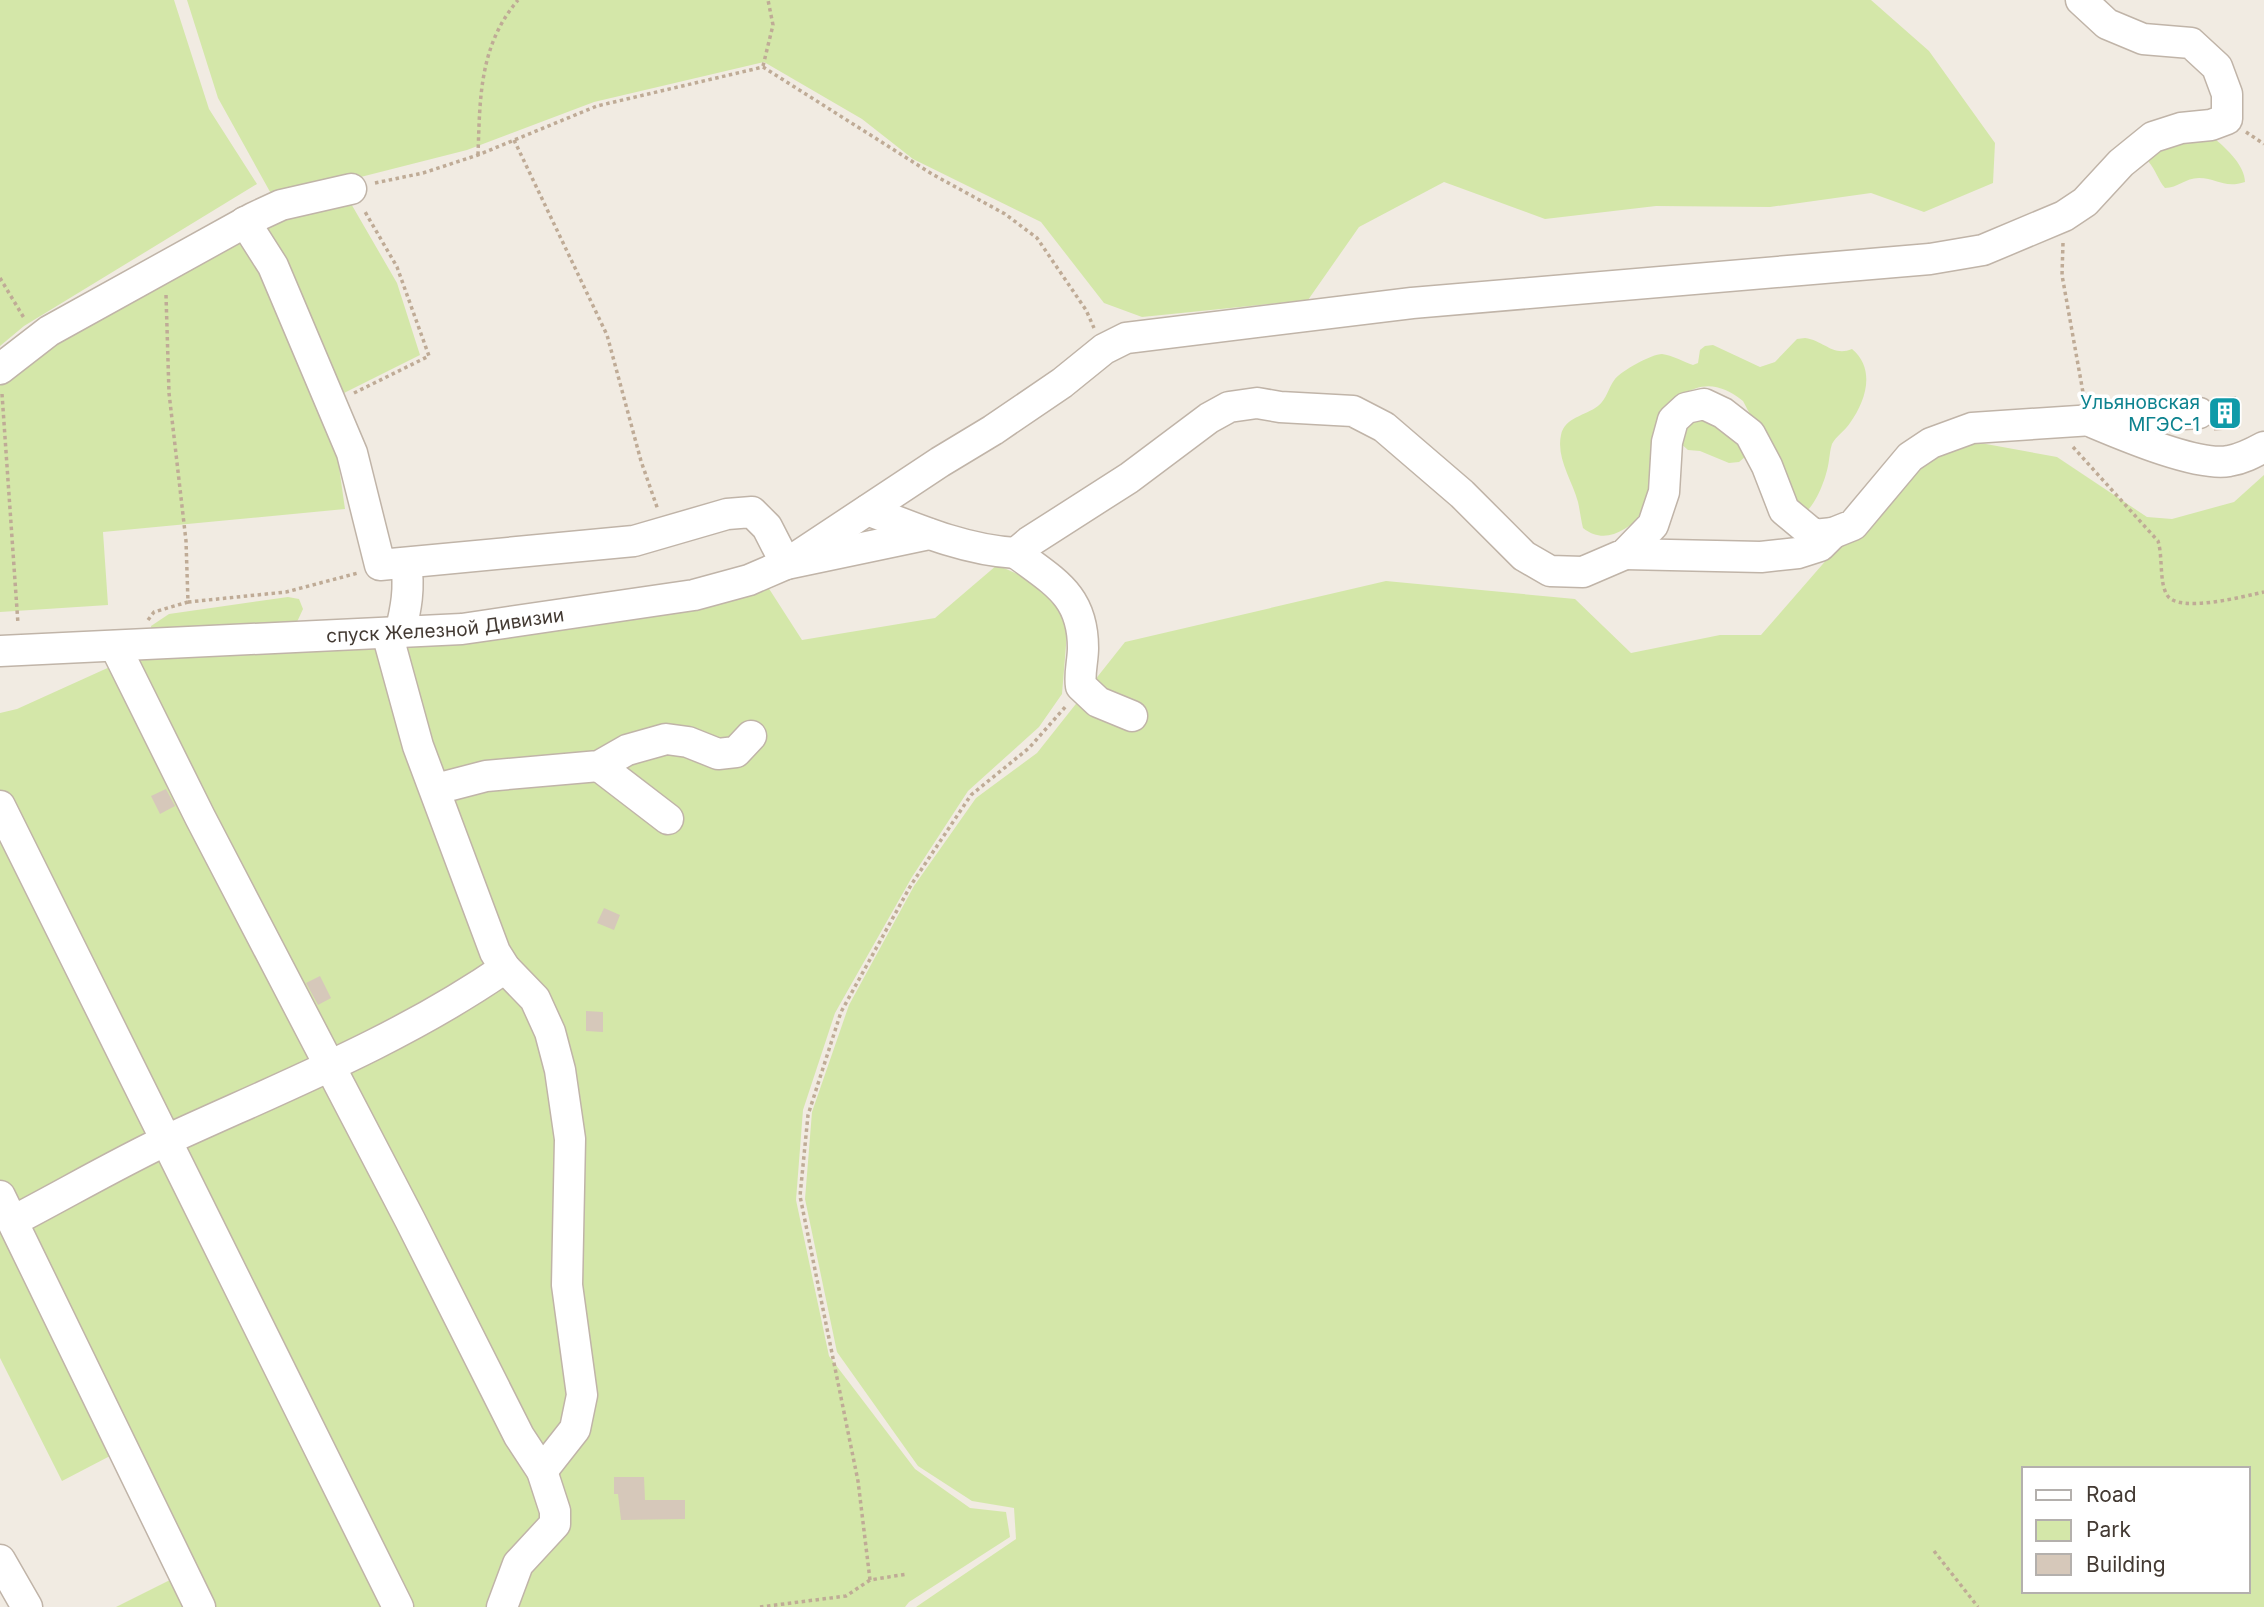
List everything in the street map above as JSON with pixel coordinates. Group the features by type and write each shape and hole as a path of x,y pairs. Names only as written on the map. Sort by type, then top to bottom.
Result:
{"street":[{"name":"спуск Железной Дивизии","path":"10,651 462,628 694,595 749,580 786,564 1062,383 1104,349 1126,338 1412,303 1930,259 1983,250 2064,216 2085,202 2121,163 2153,137 2181,128 2211,125 2227,118 2227,93 2217,67 2191,43 2143,39 2107,24 2081,0"},
{"path":"0,369 49,331 245,222 281,205 351,189"},
{"path":"245,222 273,267 352,453 407,607 393,633 418,746 495,952 505,968 535,999 550,1032 560,1070 570,1139 567,1285 582,1395 575,1429 542,1471"},
{"path":"1016,553 1129,478 1209,418 1229,407 1257,403 1353,411 1384,427 1462,494 1524,556 1550,571 1583,572 1625,554 1653,525 1664,492 1667,442 1673,420 1686,408 1704,404 1723,413 1750,434 1768,466 1784,510 1814,535 1833,533 1853,525 1909,457 1931,443 1972,428 2199,413"},
{"path":"2088,421 2125,437 2206,461 2227,462 2248,456 2264,447"},
{"path":"868,510 929,534 990,552 1016,553 1058,585 1077,607 1082,625 1081,687 1098,702 1132,716"},
{"path":"393,565 634,541 727,514 752,512 767,527 786,564 929,534"},
{"path":"1625,554 1760,557 1798,553 1820,546 1833,533"},
{"path":"115,646 519,1436 542,1471 555,1511 555,1524 518,1564 502,1607"},
{"path":"436,789 486,776 599,766 627,750 666,739 688,741 718,754 736,752 751,736"},
{"path":"599,766 668,819"},
{"path":"0,806 398,1607"},
{"path":"200,1607 6,1208 165,1141 329,1067 466,995 505,968"},
{"path":"0,1560 27,1607"}],"path":[{"path":"478,155 480,99 488,50 518,0"},
{"path":"763,67 773,25 768,0"},
{"path":"331,404 429,356 397,267 351,189 423,173 478,155 597,106 763,67 932,174 1005,214 1037,238 1086,310 1104,349"},
{"path":"514,140 607,335 641,461 666,532"},
{"path":"2064,216 2062,275 2088,421"},
{"path":"161,269 168,301 169,393 186,541 188,601"},
{"path":"0,278 37,341"},
{"path":"0,369 10,651"},
{"path":"2051,422 2158,541 2167,596 2175,603 2190,605 2264,592"},
{"path":"148,644 146,622 154,612 188,601 286,592 393,565"},
{"path":"870,1580 858,1481 800,1196 808,1115 841,1012 911,885 971,795 1028,748 1081,687"},
{"path":"1934,1551 1978,1607"},
{"path":"760,1607 846,1596 870,1580 907,1574"}],"green space":[{"path":"0,0 174,0 209,109 257,184 24,326 0,346"},
{"path":"187,0 1871,0 1929,51 1995,143 1993,183 1924,212 1871,193 1770,207 1656,206 1545,219 1444,182 1359,227 1308,300 1142,317 1104,303 1041,222 913,159 862,119 764,62 594,102 467,150 274,199 218,98"},
{"path":"2215,139 2239,164 2245,182 2226,184 2199,178 2165,188 2148,161 2160,148 2177,142"},
{"path":"346,195 397,283 420,355 322,404 337,453 345,509 103,532 108,605 0,612 0,379 61,330 280,212"},
{"path":"1805,338 1834,350 1852,349 1864,366 1866,375 1860,405 1848,426 1832,444 1824,480 1815,501 1807,511 1801,511 1743,401 1712,386 1697,388 1680,396 1645,515 1615,534 1600,536 1583,528 1578,502 1563,461 1561,435 1567,424 1601,403 1618,376 1644,360 1662,354 1693,365 1698,363 1700,350 1713,345 1760,367 1775,362 1797,339"},
{"path":"1698,413 1733,428 1745,457 1739,462 1729,463 1700,451 1688,450 1679,442 1682,426"},
{"path":"1975,442 2057,457 2147,517 2172,519 2234,502 2264,475 2264,1607 916,1607 1016,1539 1014,1508 972,1501 918,1466 837,1352 805,1199 812,1112 849,1005 914,886 976,798 1037,753 1125,642 1386,581 1575,599 1631,653 1720,635 1761,635 1835,550 1928,453"},
{"path":"997,565 1070,597 1062,694 1039,727 968,791 912,877 835,1013 803,1110 796,1200 829,1356 915,1469 970,1508 1006,1512 1010,1537 905,1607 116,1607 194,1568 133,1444 62,1481 0,1358 0,713 17,709 134,656 766,584 802,640 935,618"},
{"path":"288,597 299,599 303,609 297,622 152,633 151,626 169,614"}],"building":[{"name":"Ульяновская МГЭС-1","path":"2236,396 2240,428 2214,431 2216,411 2211,398"},
{"path":"166,789 175,806 160,814 151,796"},
{"path":"604,908 620,915 614,930 597,923"},
{"path":"320,976 331,998 318,1005 306,983"},
{"path":"586,1011 603,1012 603,1032 586,1031"},
{"path":"614,1477 644,1477 645,1500 685,1500 685,1519 621,1520 618,1494 614,1494"}],"place":[{"name":"Ульяновская МГЭС-1","path":"2225,413"}]}
